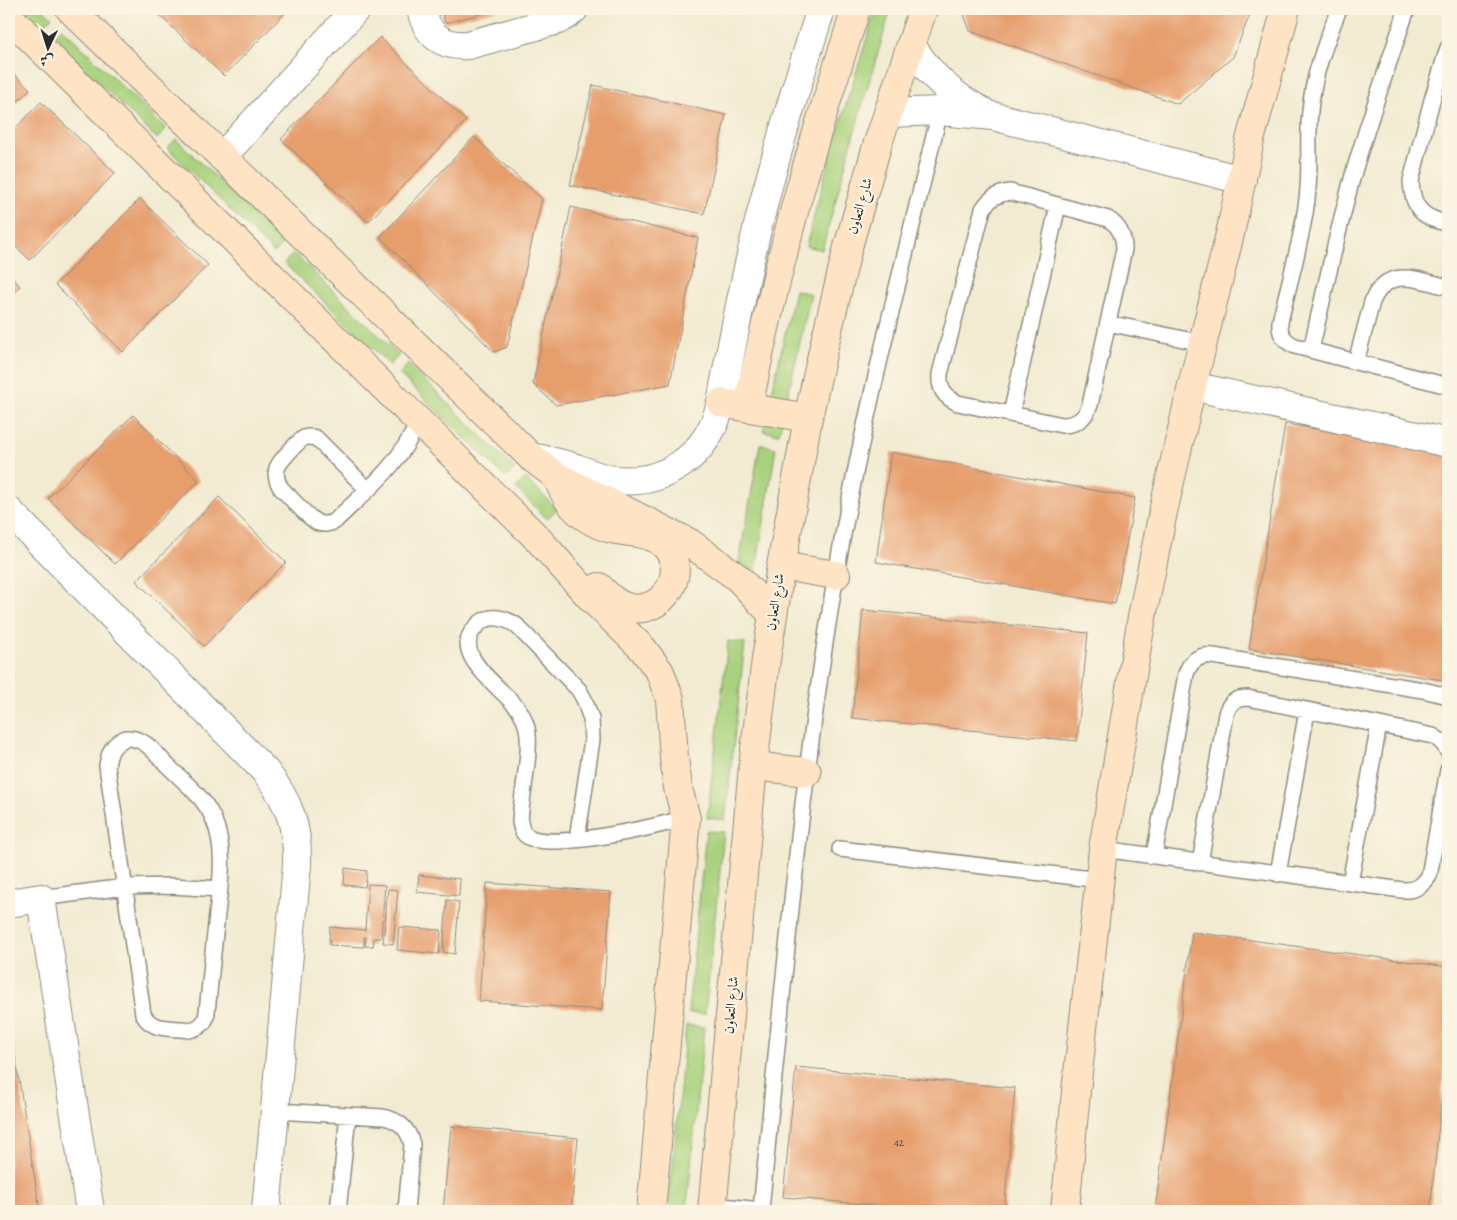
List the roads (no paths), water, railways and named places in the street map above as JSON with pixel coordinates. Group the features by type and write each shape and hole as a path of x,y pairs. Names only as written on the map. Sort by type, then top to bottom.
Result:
{"main road":[{"path":"70,9 531,457 556,476 690,543 738,578 773,615"},
{"path":"748,408 790,227 820,122 856,9"},
{"name":"شارع التعاون","path":"712,1208 753,766 766,659 781,566 808,418 848,248 877,146 923,9"},
{"path":"1065,1211 1076,1091 1103,849 1142,617 1163,512 1202,343 1253,130 1286,9"},
{"path":"9,17 537,538 590,597 643,649 660,672 670,699 678,788 686,818 651,1211"},
{"path":"721,403 808,418"},
{"path":"537,538 579,569 617,603 628,608 639,609 660,601 668,593 674,582 675,569 672,556 665,546 655,538 644,533 615,530 584,516 572,506 556,476"},
{"path":"781,566 836,575"},
{"path":"753,766 807,772"}],"street":[{"path":"222,157 356,9"},
{"path":"421,9 427,26 435,36 456,46 468,46 558,20 568,15 574,9"},
{"path":"531,457 607,478 637,480 652,478 680,465 697,450 710,432 717,418 721,403 738,314 762,208 791,103 821,9"},
{"path":"911,45 932,75 946,88 960,99 992,116"},
{"path":"888,112 940,111 992,116 1242,180"},
{"path":"1192,386 1448,443"},
{"path":"9,511 265,771 278,787 288,805 298,844 298,864 266,1211"},
{"path":"9,903 41,898 90,1211"}],"lane":[{"path":"1339,9 1314,81 1308,140 1310,170 1303,228 1279,329 1284,340 1294,346 1448,386"},
{"path":"1311,350 1332,255 1356,168 1382,82 1408,9"},
{"path":"1448,48 1410,181 1415,204 1422,213 1431,219 1448,223"},
{"path":"712,1208 761,1210 807,772 836,575 880,360 940,111"},
{"path":"1010,192 1108,219 1114,223 1122,235 1124,249 1108,323 1090,405 1080,421 1071,425 958,403 949,399 943,392 940,384 940,374 983,209 989,200 999,194 1010,192"},
{"path":"1011,414 1058,205"},
{"path":"1356,362 1375,294 1387,282 1402,277 1448,287"},
{"path":"1108,323 1202,343"},
{"path":"368,490 316,438 302,439 281,462 278,468 277,482 281,488 316,522 329,524 334,522 381,478 403,452 419,421"},
{"path":"577,839 592,740 588,709 579,690 516,625 507,620 488,618 472,630 468,649 471,658 477,666 518,709 526,725 528,743 520,817 521,828 527,836 557,840 577,839 643,829 686,818"},
{"path":"1154,856 1186,674 1188,668 1200,656 1213,656 1423,690 1448,696"},
{"path":"1200,863 1228,708 1236,700 1242,698 1433,736 1440,740 1448,752"},
{"path":"1278,874 1307,711"},
{"path":"1350,883 1379,725"},
{"path":"126,738 133,738 147,744 198,794 206,805 218,831 221,845 220,889 207,1018 200,1026 189,1030 152,1026 146,1021 143,1014 125,887 107,766 111,749 117,742 126,738"},
{"path":"1103,849 1409,891 1425,882 1429,876 1448,770"},
{"path":"840,849 1100,880"},
{"path":"41,898 125,887 172,886 220,889"},
{"path":"275,1112 391,1118 399,1122 410,1136 412,1153 406,1211"},
{"path":"338,1211 348,1115"}]}
